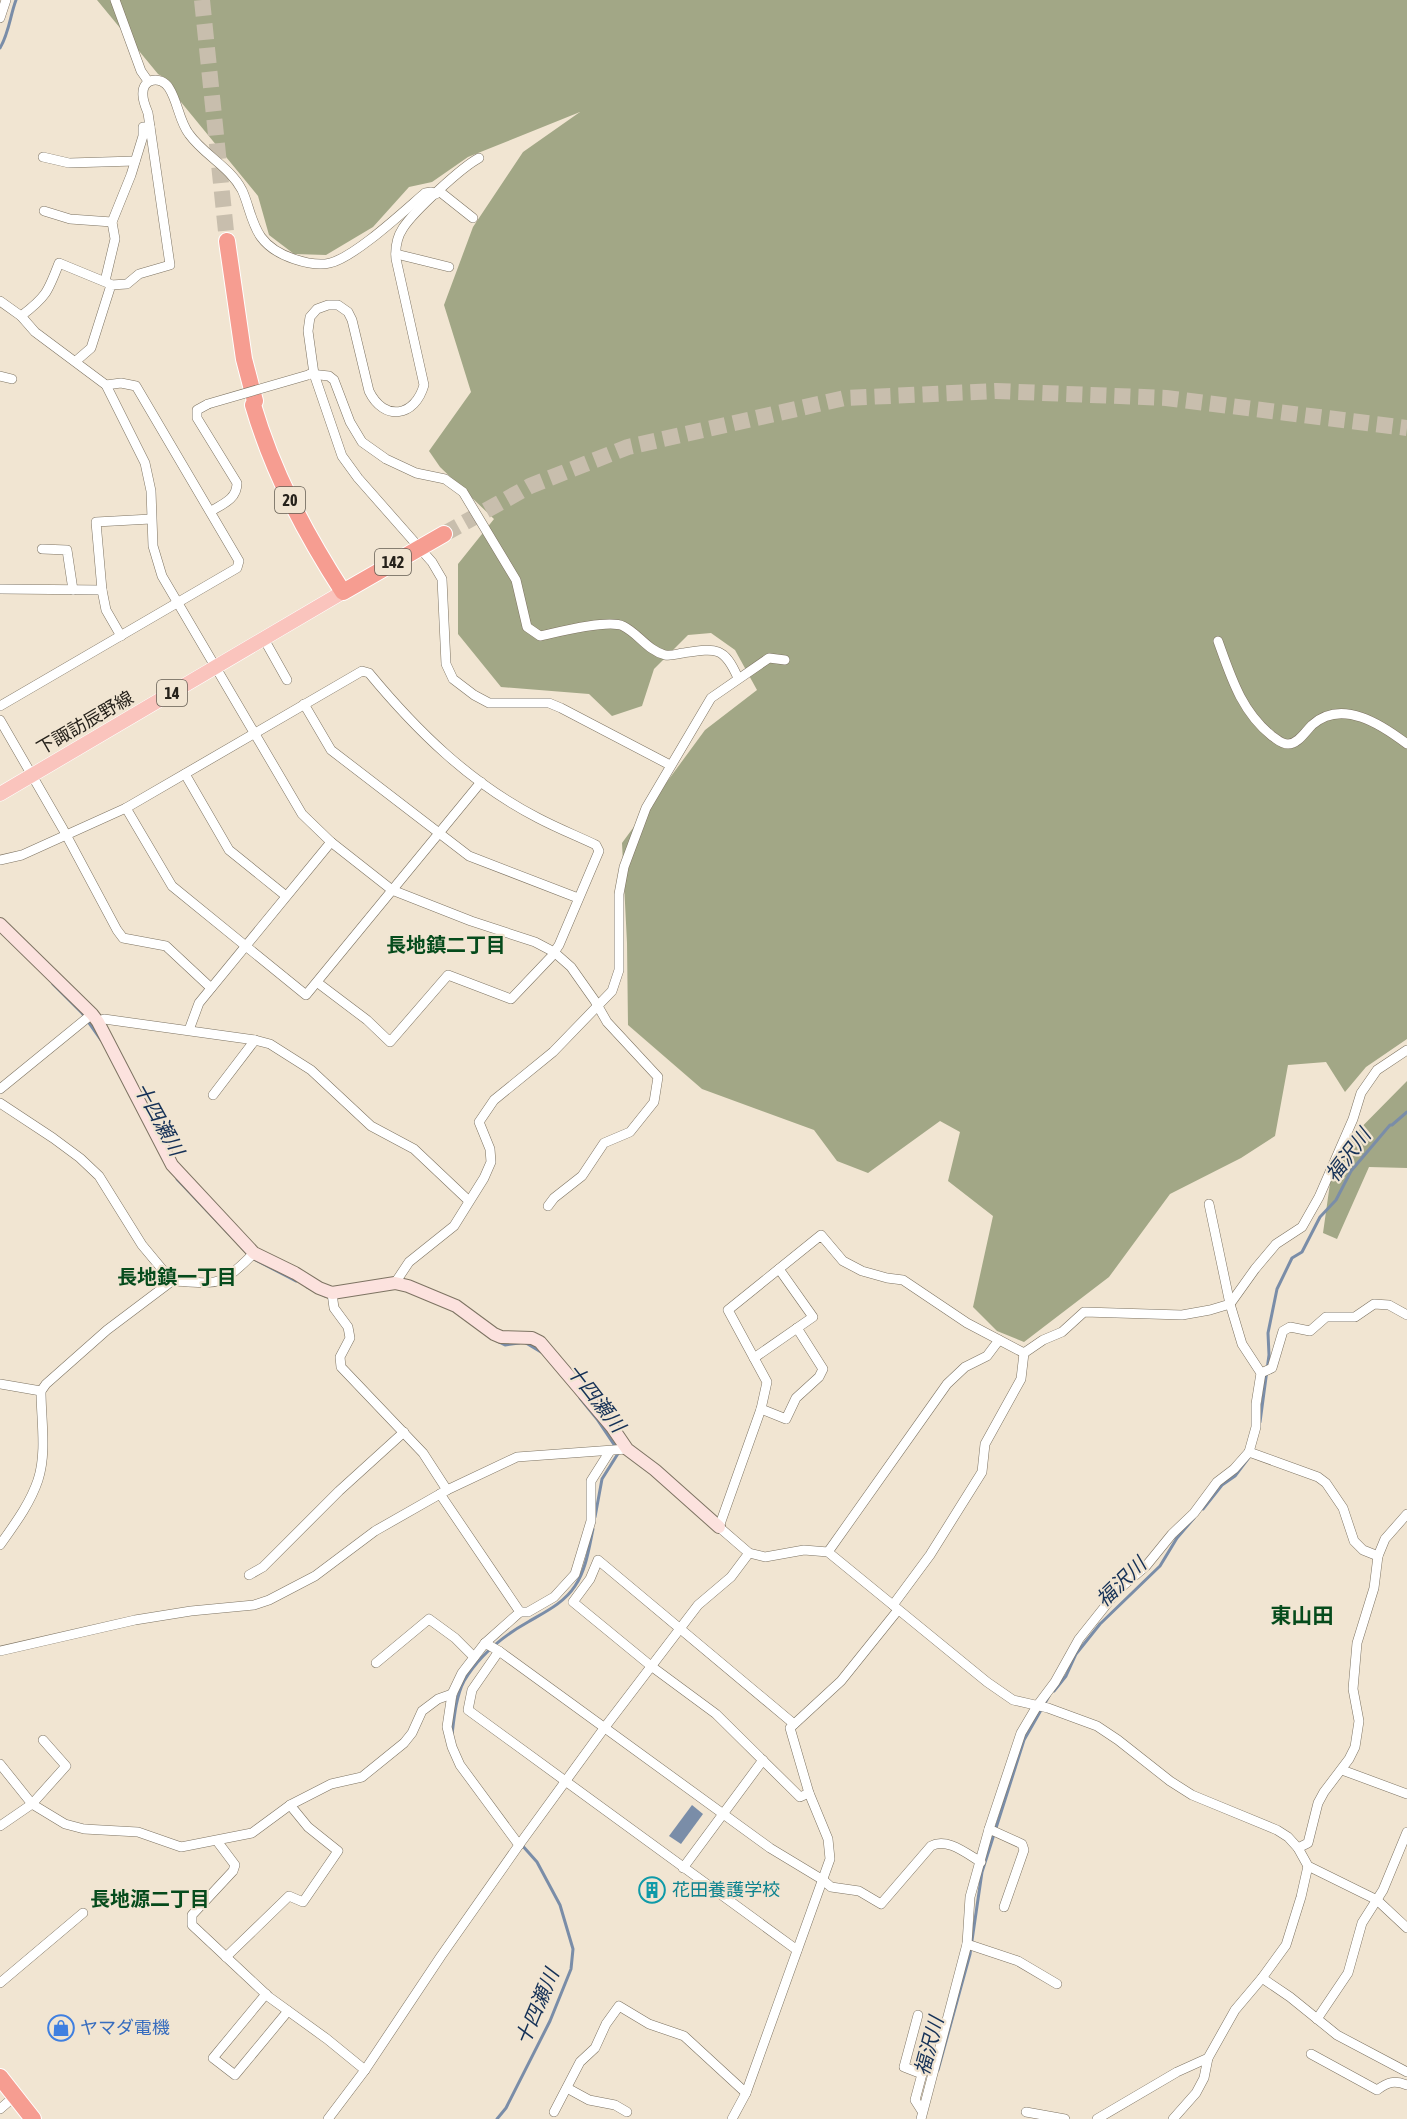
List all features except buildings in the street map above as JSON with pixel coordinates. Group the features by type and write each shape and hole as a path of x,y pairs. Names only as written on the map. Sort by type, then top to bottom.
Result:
{"highway":[{"name":"20","path":"228,242 244,359 255,400 306,518 346,590"},
{"name":"142","path":"346,590 444,534"},
{"path":"0,2077 33,2119"}],"main road":[{"name":"下諏訪辰野線","path":"0,794 346,590"}],"street":[{"path":"0,18 6,0"},
{"path":"115,0 141,71 148,81"},
{"path":"21,316 42,300 49,290 59,263 108,283 127,285 139,274 170,265 148,113 142,96 148,81 156,79 165,83 170,90 187,133 233,177 241,189 261,237 269,246 289,257 310,264 333,263 355,250 425,193 437,192 472,218"},
{"path":"76,361 91,348 108,283 115,240 112,222 135,161 143,136 143,127 150,127"},
{"path":"43,157 69,163 135,161"},
{"path":"479,158 437,192 403,227 395,248 424,384 421,396 410,408 400,412 390,411 373,400 352,320 348,312 338,305 328,305 318,309 310,317 308,331 311,374 342,456 432,562 442,579 446,664 453,679 474,696 489,703 549,703 670,765"},
{"path":"44,211 70,219 112,222"},
{"path":"396,254 449,267"},
{"path":"0,301 21,316 35,332 106,386 145,463 151,491 153,546 162,576 302,814 331,842 392,890 471,921 536,942 554,952 571,967 607,1023 658,1077 654,1102 630,1132 604,1143 582,1176 554,1198 548,1206"},
{"path":"211,511 232,498 237,490 237,483 197,418 197,410 208,404 311,374 329,376 334,380 350,422 362,442 386,459 417,473 445,479 463,492 516,580 527,627 540,636 608,624 622,626 652,650 668,656 711,650 722,653 730,662 738,678"},
{"path":"0,376 12,379"},
{"path":"0,706 237,568 239,561 136,386 121,383 106,386"},
{"path":"121,636 106,610 96,522 151,519"},
{"path":"42,549 67,550 73,590"},
{"path":"0,589 102,590"},
{"path":"264,639 287,680"},
{"path":"1218,642 1242,704 1262,728 1280,742 1288,744 1296,742 1314,723 1324,717 1340,714 1367,718 1388,729 1407,744"},
{"path":"395,1283 409,1262 454,1226 484,1178 491,1162 490,1149 479,1122 494,1100 553,1052 612,991 619,970 619,894 624,867 646,808 711,698 769,658 785,660"},
{"path":"0,860 22,855 126,808 362,671 369,673 404,715 434,745 481,783 537,818 596,845 599,851 554,952 511,999 448,975 390,1042 367,1020 318,982"},
{"path":"304,704 331,750 470,856 578,898"},
{"path":"0,720 123,938 166,946 211,988"},
{"path":"185,774 229,850 286,896"},
{"path":"126,808 172,886 306,995 481,783"},
{"path":"189,1030 199,1003 331,842"},
{"path":"1,926 95,1018 172,1165 254,1253 332,1293 395,1283 408,1286 456,1306 501,1337 532,1338 540,1342 612,1427 627,1449 655,1470 749,1553 765,1557 804,1550 828,1552 987,1683 1012,1700 1048,1708 1097,1726 1192,1795 1277,1830 1288,1837 1298,1848 1308,1866 1377,1900 1407,1928"},
{"path":"0,1089 95,1018 255,1040 270,1044 311,1070 371,1126 414,1149 469,1200"},
{"path":"213,1095 255,1040"},
{"path":"732,2119 746,2093 830,1859 828,1839 809,1793 790,1728 841,1681 896,1607 982,1472 985,1444 1022,1379 1024,1353 1042,1340 1062,1332 1084,1312 1182,1315 1230,1304 1276,1244 1302,1227 1319,1197 1353,1119 1361,1093 1377,1070 1407,1050"},
{"path":"0,1103 62,1144 99,1176 142,1245 172,1281"},
{"path":"921,2115 967,1944 970,1897 989,1829 1021,1733 1037,1706 1056,1682 1079,1639 1118,1590 1146,1566 1172,1534 1194,1513 1217,1482 1234,1469 1249,1452 1256,1427 1256,1404 1262,1373 1242,1344 1230,1304 1209,1204"},
{"path":"719,1527 761,1409 767,1382 728,1310 821,1235 843,1261 862,1271 903,1280 967,1323 1024,1353"},
{"path":"0,1545 27,1505 39,1479 43,1449 41,1391 46,1384 107,1330 172,1281 208,1284 220,1281 233,1274 254,1253"},
{"path":"753,1358 813,1317 779,1269"},
{"path":"332,1293 334,1308 348,1328 350,1338 340,1357 341,1367 423,1453 444,1492 520,1612"},
{"path":"1262,1373 1272,1368 1283,1331 1290,1327 1310,1331 1326,1317 1354,1317 1374,1304 1389,1305 1407,1315"},
{"path":"761,1409 786,1419 796,1398 819,1377 823,1369 797,1328"},
{"path":"828,1552 947,1384 965,1368 987,1356 999,1340"},
{"path":"0,1384 41,1391"},
{"path":"249,1575 263,1567 354,1477 404,1432"},
{"path":"0,1651 135,1620 192,1611 254,1605 269,1600 315,1576 375,1531 444,1492 517,1457 627,1449"},
{"path":"565,1598 591,1521 591,1480 610,1451"},
{"path":"1249,1452 1318,1477 1326,1483 1343,1508 1354,1541 1363,1550 1378,1556"},
{"path":"1298,1848 1308,1844 1318,1803 1349,1759 1358,1736 1359,1721 1353,1689 1357,1643 1374,1588 1378,1556 1385,1539 1407,1514"},
{"path":"328,2119 365,2070 519,1845 605,1727 698,1605 731,1577 749,1553"},
{"path":"519,1845 460,1765 452,1747 447,1727 452,1694 462,1673 485,1643 520,1612 528,1612 565,1598 590,1579 598,1560 794,1724"},
{"path":"565,1598 716,1714 800,1797 809,1793"},
{"path":"376,1663 429,1619 455,1638 474,1657"},
{"path":"485,1643 605,1727 770,1848 831,1887 859,1891 881,1904 937,1842 949,1844 981,1862"},
{"path":"499,1651 472,1690 468,1710 797,1950"},
{"path":"0,1764 32,1803 65,1824 84,1829 138,1833 181,1847 252,1833 290,1805 331,1784 362,1777 404,1743 412,1733 422,1711 438,1699 452,1694"},
{"path":"0,1826 32,1803 66,1766 43,1740"},
{"path":"683,1868 763,1760"},
{"path":"1342,1770 1407,1794"},
{"path":"226,1957 288,1896 303,1902 338,1851 308,1827 290,1805"},
{"path":"989,1829 1022,1844 1024,1850 1004,1907"},
{"path":"1317,2019 1348,1973 1362,1923 1383,1890 1407,1832"},
{"path":"217,1841 235,1865 233,1871 192,1915 192,1925 266,1994 365,2070"},
{"path":"1173,2119 1196,2093 1204,2078 1208,2058 1235,2010 1286,1945 1301,1898 1308,1866"},
{"path":"0,1983 83,1913"},
{"path":"967,1944 1018,1960 1057,1984"},
{"path":"1262,1978 1351,2043 1407,2072"},
{"path":"266,1994 213,2058 235,2075 288,2011"},
{"path":"554,2112 580,2062 595,2048 606,2024 619,2006 649,2024 684,2036 746,2093"},
{"path":"918,2016 904,2067 922,2074 915,2100 921,2115"},
{"path":"1311,2054 1377,2090 1388,2082 1398,2081 1407,2085"},
{"path":"1097,2119 1177,2072 1208,2058"},
{"path":"567,2088 589,2100 615,2105 627,2112"},
{"path":"0,2109 15,2096"},
{"path":"1026,2112 1065,2119"}],"green space":[{"path":"97,0 1407,0 1407,1039 1366,1067 1345,1092 1326,1062 1288,1065 1275,1136 1241,1158 1170,1194 1109,1277 1024,1342 997,1331 973,1307 993,1216 948,1181 960,1132 940,1121 868,1173 837,1161 814,1130 702,1089 628,1025 622,843 705,730 757,690 735,650 711,633 688,635 654,669 642,706 612,716 589,694 501,687 458,634 458,564 494,519 440,467 429,451 471,392 444,305 473,227 523,152 580,112 468,157 432,182 409,187 373,227 326,255 294,254 269,235 258,196 176,96 166,79 158,74"},
{"path":"1407,1081 1407,1168 1369,1167 1337,1239 1323,1233 1334,1155"}],"water":[{"path":"692,1805 703,1814 681,1844 669,1836"}],"waterway":[{"name":"十四瀬川","path":"0,48 16,0"},
{"name":"十四瀬川","path":"53,984 82,1013 101,1040"},
{"name":"福沢川","path":"1260,1422 1269,1355 1268,1333 1277,1289 1292,1258 1302,1252 1320,1217 1336,1200 1351,1171 1390,1125 1407,1112"},
{"name":"十四瀬川","path":"177,1179 249,1255"},
{"name":"十四瀬川","path":"254,1259 296,1281"},
{"name":"十四瀬川","path":"307,1287 325,1296"},
{"name":"十四瀬川","path":"497,1341 505,1345 519,1343"},
{"name":"十四瀬川","path":"526,1343 541,1352"},
{"name":"十四瀬川","path":"580,1398 619,1452 602,1479 595,1517"},
{"name":"福沢川","path":"1203,1509 1222,1485 1235,1476 1250,1456"},
{"name":"福沢川","path":"1054,1691 1066,1676 1076,1654 1100,1624 1160,1566 1177,1538 1194,1518"},
{"name":"十四瀬川","path":"452,1735 459,1693 470,1672 501,1640 554,1607 571,1592 584,1566 593,1529"},
{"name":"福沢川","path":"938,2070 970,1954 982,1872 1024,1740 1049,1696"},
{"name":"十四瀬川","path":"497,2119 506,2108 550,2021 571,1969 573,1949 560,1905 537,1862 521,1844"}],"tunnel":[{"path":"202,0 227,241"},
{"path":"444,534 530,486 628,447 845,398 996,391 1166,398 1407,428"}],"place":[{"name":"花田養護学校","path":"652,1890"},
{"name":"ヤマダ電機","path":"61,2028"}],"district":[{"name":"長地鎮二丁目","path":"446,945"},
{"name":"長地鎮一丁目","path":"177,1277"},
{"name":"東山田","path":"1302,1616"},
{"name":"長地源二丁目","path":"150,1899"}]}
